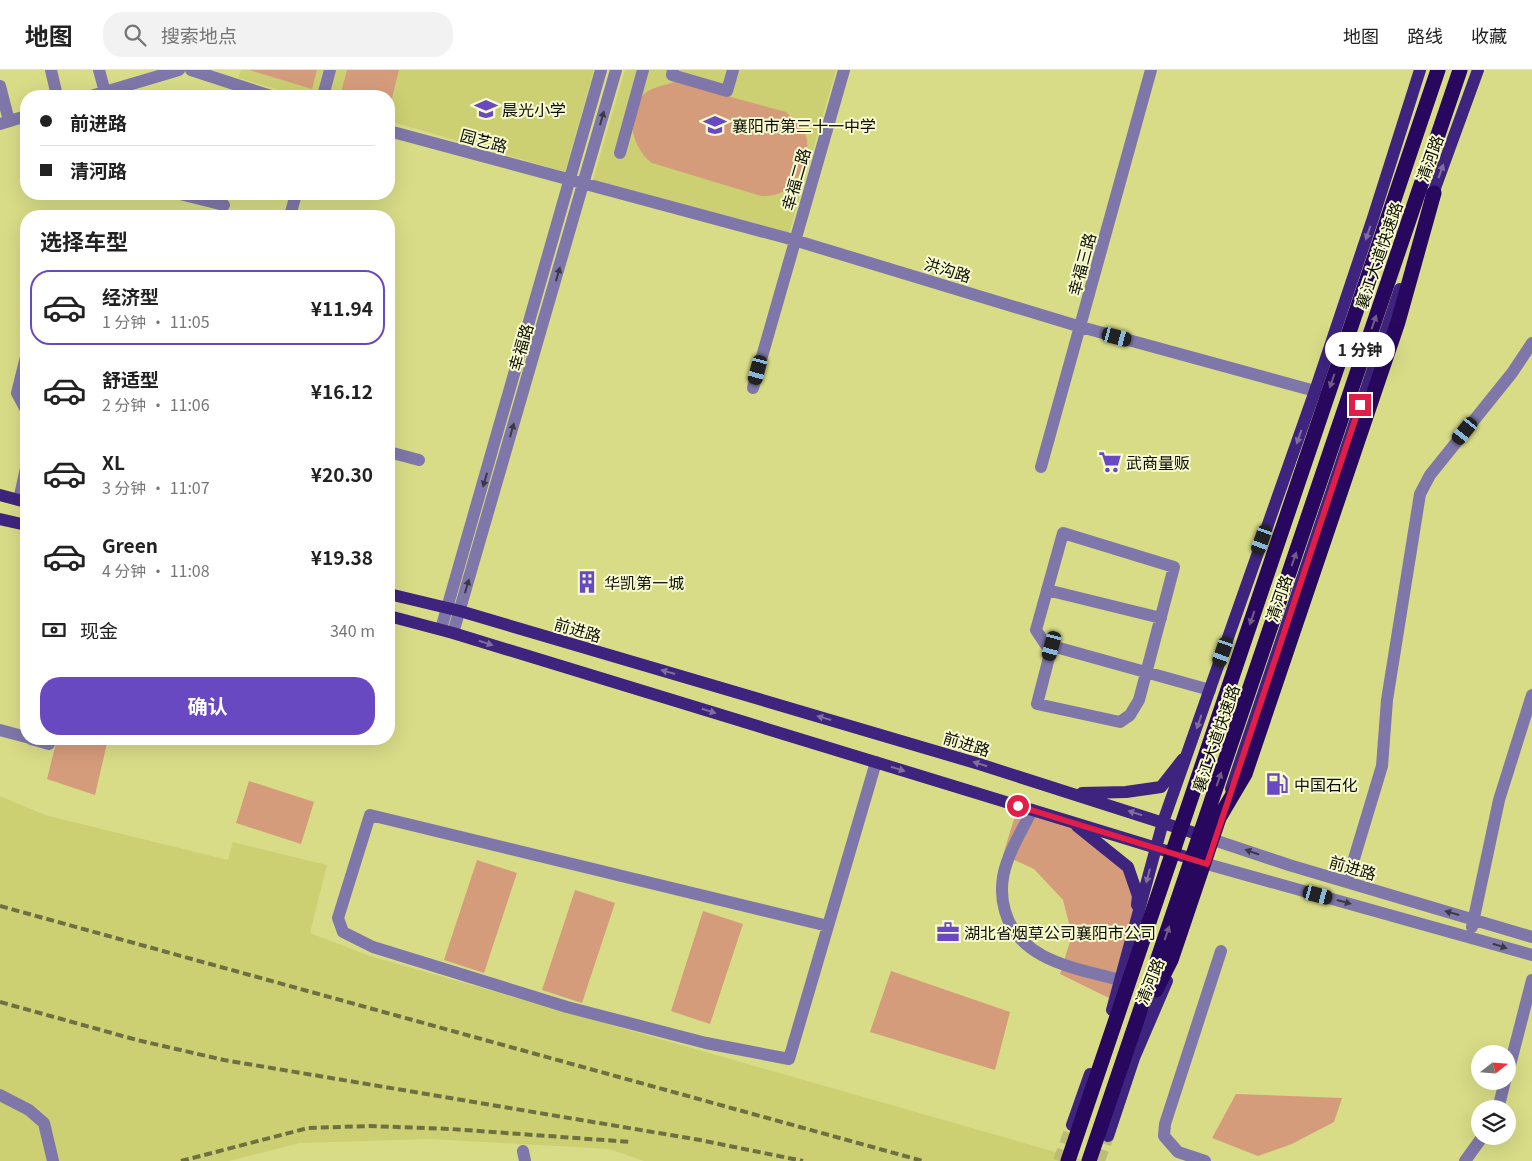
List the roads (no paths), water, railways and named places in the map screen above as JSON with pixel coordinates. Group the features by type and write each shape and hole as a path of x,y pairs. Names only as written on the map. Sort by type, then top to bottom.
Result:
{"highway":[{"path":"1380,240 1394,174 1428,70"},
{"name":"襄江大道快速路","path":"1068,1161 1438,70"},
{"name":"襄江大道快速路","path":"1089,1161 1460,70"},
{"path":"1130,1042 1171,960 1219,818 1245,774 1398,322 1434,192"}],"main road":[{"name":"清河路","path":"1072,1125 1120,980 1163,822 1315,391 1374,218 1420,70"},
{"name":"清河路","path":"1108,1136 1134,1058 1174,964 1214,840 1434,192 1478,70"},
{"path":"0,495 20,500"},
{"path":"0,519 20,524"},
{"name":"前进路","path":"395,595 454,610 979,764 1214,840"},
{"path":"395,618 447,631 1207,864"},
{"path":"1071,793 1126,792 1161,787 1190,749"},
{"path":"1071,822 1128,867 1138,896 1130,942"}],"street":[{"path":"51,70 56,90"},
{"path":"99,70 104,90"},
{"path":"117,90 179,70"},
{"path":"191,70 253,90"},
{"path":"325,90 330,70"},
{"name":"幸福路","path":"578,182 601,70"},
{"name":"幸福路","path":"447,631 578,182 616,70"},
{"path":"620,153 643,70"},
{"path":"673,70 672,75 727,91 733,70"},
{"name":"幸福二路","path":"753,388 844,70"},
{"name":"幸福三路","path":"1041,466 1151,70"},
{"path":"0,86 5,122 20,118"},
{"name":"园艺路","path":"395,133 578,182"},
{"name":"洪沟路","path":"578,182 794,240 1081,327 1315,391"},
{"path":"202,200 224,206"},
{"path":"1347,882 1382,766 1387,700 1420,494 1430,475 1512,373 1532,343"},
{"path":"20,381 17,393 20,399"},
{"path":"395,454 420,460"},
{"path":"1052,646 1037,704 1120,722 1130,715 1140,700 1147,672 1174,567 1063,533 1036,630 1046,645 1052,646 1147,672 1210,690"},
{"path":"1047,590 1161,618"},
{"path":"1470,936 1498,800 1532,695"},
{"path":"0,730 20,735"},
{"path":"828,926 370,815 338,918 343,932 373,947 576,1009 706,1042 790,1059 876,762"},
{"path":"1032,810 1007,862 1000,894 1008,923 1014,934 1032,950 1064,965 1120,980"},
{"name":"前进路","path":"1214,840 1532,937"},
{"path":"1207,864 1470,936 1532,955"},
{"path":"1205,1161 1178,1152 1164,1136 1165,1124 1221,952"},
{"path":"1515,1045 1532,980"},
{"path":"0,1095 28,1110 44,1122 53,1161"},
{"path":"1464,1161 1476,1145"}],"tunnel":[{"path":"1059,1161 1072,1125"},
{"path":"1099,1161 1108,1136"}],"railway":[{"path":"0,906 923,1161"},
{"path":"0,1002 137,1040 224,1060 700,1140 803,1161"},
{"path":"181,1161 308,1128 369,1126 451,1129 631,1142"}],"place":[{"name":"晨光小学","path":"486,109"},
{"name":"襄阳市第三十一中学","path":"715,125"},
{"name":"武商量贩","path":"1110,462"},
{"name":"华凯第一城","path":"587,582"},
{"name":"中国石化","path":"1277,784"},
{"name":"湖北省烟草公司襄阳市公司","path":"948,932"}]}
